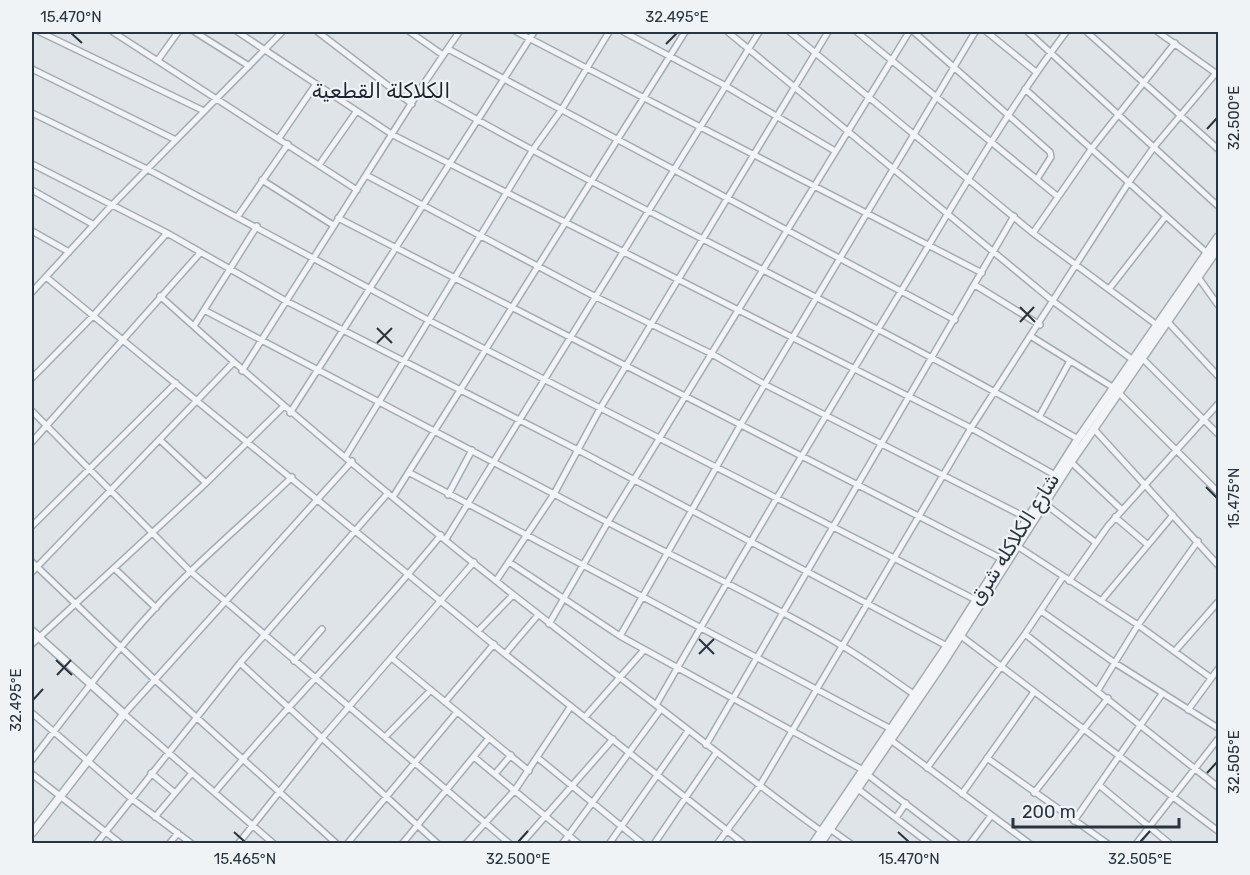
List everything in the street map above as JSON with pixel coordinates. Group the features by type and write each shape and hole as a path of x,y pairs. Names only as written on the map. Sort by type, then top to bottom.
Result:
{"street":[{"path":"40,32 204,111"},
{"path":"113,32 357,190"},
{"path":"158,60 178,32"},
{"path":"195,32 249,66"},
{"path":"238,32 393,135 971,428 1055,475"},
{"path":"32,290 282,32"},
{"path":"318,32 412,104"},
{"path":"410,32 443,55"},
{"path":"242,371 333,225 459,32"},
{"path":"517,32 981,273"},
{"path":"291,413 534,32"},
{"path":"346,456 532,151 562,109 609,32"},
{"path":"624,32 671,55 835,152"},
{"path":"96,843 240,663 410,473 511,308 645,98 683,32"},
{"path":"728,32 795,85 1054,302 1133,360"},
{"path":"215,792 287,707 316,680 444,537 496,461 543,379 759,32"},
{"path":"790,32 1033,232 1157,325"},
{"path":"496,581 554,494 601,407 828,32"},
{"path":"857,32 1057,196"},
{"path":"549,624 608,522 635,481 812,186 909,32"},
{"path":"914,32 955,65 1051,154 1037,178"},
{"path":"620,636 791,338 866,214 891,167 975,32"},
{"path":"987,32 1036,72"},
{"path":"1028,32 1218,206"},
{"path":"562,843 628,753 658,707 677,668 800,455 854,370 991,141 1036,72 1066,32"},
{"path":"1087,32 1218,149"},
{"path":"717,843 759,787 866,602 971,428 1040,325 1075,264 1154,147 1217,74 1158,32"},
{"path":"1033,232 1092,148 1175,43"},
{"path":"448,49 955,320"},
{"path":"32,69 177,140"},
{"path":"279,138 316,84"},
{"path":"421,88 477,121 648,213 996,391 1078,439"},
{"path":"1025,89 1207,253"},
{"path":"319,165 356,112"},
{"path":"32,113 149,170 257,226 428,320 976,600"},
{"path":"238,216 288,144"},
{"path":"32,164 166,233 286,301 578,450 947,646"},
{"path":"366,175 594,296 712,354 765,384 1027,518"},
{"path":"262,180 333,225"},
{"path":"32,190 94,225"},
{"path":"706,745 910,399 1014,216"},
{"path":"1109,289 1166,216"},
{"path":"338,218 1002,559"},
{"path":"194,326 257,226"},
{"path":"32,231 69,252"},
{"path":"32,378 92,317 166,233"},
{"name":"شارع الكلاكله شرق","path":"813,843 892,741 1093,428 1133,360 1218,237"},
{"name":"شارع الكلاكله شرق","path":"820,843 858,789 891,729 947,646 1078,439 1142,358 1218,248"},
{"path":"32,442 200,252"},
{"path":"46,277 92,317 319,498 628,753 744,843"},
{"path":"1198,277 1218,305"},
{"path":"975,285 1040,325"},
{"path":"160,296 283,407 346,456 513,595 759,787 821,831"},
{"path":"204,310 377,403 496,461 554,494 783,612 842,645 915,695"},
{"path":"1167,321 1218,376"},
{"path":"1032,337 1116,390 1218,491"},
{"path":"1142,358 1218,434"},
{"path":"1039,417 1070,361"},
{"path":"32,572 34,564 110,492 199,401 232,363"},
{"path":"32,526 176,383"},
{"path":"1069,581 1115,517 1218,404"},
{"path":"32,644 249,443 283,407"},
{"path":"32,411 190,571 349,709 510,843"},
{"path":"1093,428 1218,565"},
{"path":"160,440 206,483"},
{"path":"448,495 472,450"},
{"path":"32,833 59,795 89,762 124,714 352,461"},
{"path":"1071,462 1122,510"},
{"path":"410,473 583,566 702,626 891,729"},
{"path":"32,760 91,682 156,608 190,571 292,477"},
{"path":"1044,503 1095,542"},
{"path":"1101,601 1173,515"},
{"path":"1115,517 1148,544"},
{"path":"1098,690 1138,625 1198,541"},
{"path":"1017,546 1138,625 1211,678"},
{"path":"238,843 322,738 393,659 474,562"},
{"path":"509,562 620,636 866,772 958,843"},
{"path":"34,564 155,680 198,716 337,843"},
{"path":"114,568 156,608"},
{"path":"927,768 1025,634 1063,577"},
{"path":"478,631 513,595"},
{"path":"1175,651 1218,602"},
{"path":"1041,610 1115,663 1218,728"},
{"path":"506,654 538,615"},
{"path":"294,661 322,630"},
{"path":"32,632 274,843"},
{"path":"1025,634 1218,787"},
{"path":"961,636 1175,796 1218,831"},
{"path":"446,702 494,644"},
{"path":"585,717 644,650"},
{"path":"393,659 529,771"},
{"path":"240,663 438,843"},
{"path":"1188,710 1218,669"},
{"path":"385,737 430,690"},
{"path":"962,794 1034,692"},
{"path":"1074,821 1162,694"},
{"path":"1034,793 1108,698"},
{"path":"466,843 515,790 571,706"},
{"path":"347,843 457,712"},
{"path":"32,713 132,799 192,843"},
{"path":"609,843 688,731"},
{"path":"402,843 489,738"},
{"path":"521,843 613,739"},
{"path":"1136,843 1152,827 1218,739"},
{"path":"892,741 1030,843"},
{"path":"654,843 716,753"},
{"path":"495,774 511,755"},
{"path":"474,757 579,843"},
{"path":"538,758 644,843"},
{"path":"987,758 1108,843"},
{"path":"151,773 175,793"},
{"path":"155,817 192,773"},
{"path":"32,774 122,843"},
{"path":"1099,784 1170,843"},
{"path":"858,789 930,843"},
{"path":"896,818 906,803"},
{"path":"970,843 991,816"},
{"path":"830,829 850,843"},
{"path":"169,843 178,833"}],"district":[{"name":"الكلاكلة القطعية","path":"381,91"}]}
